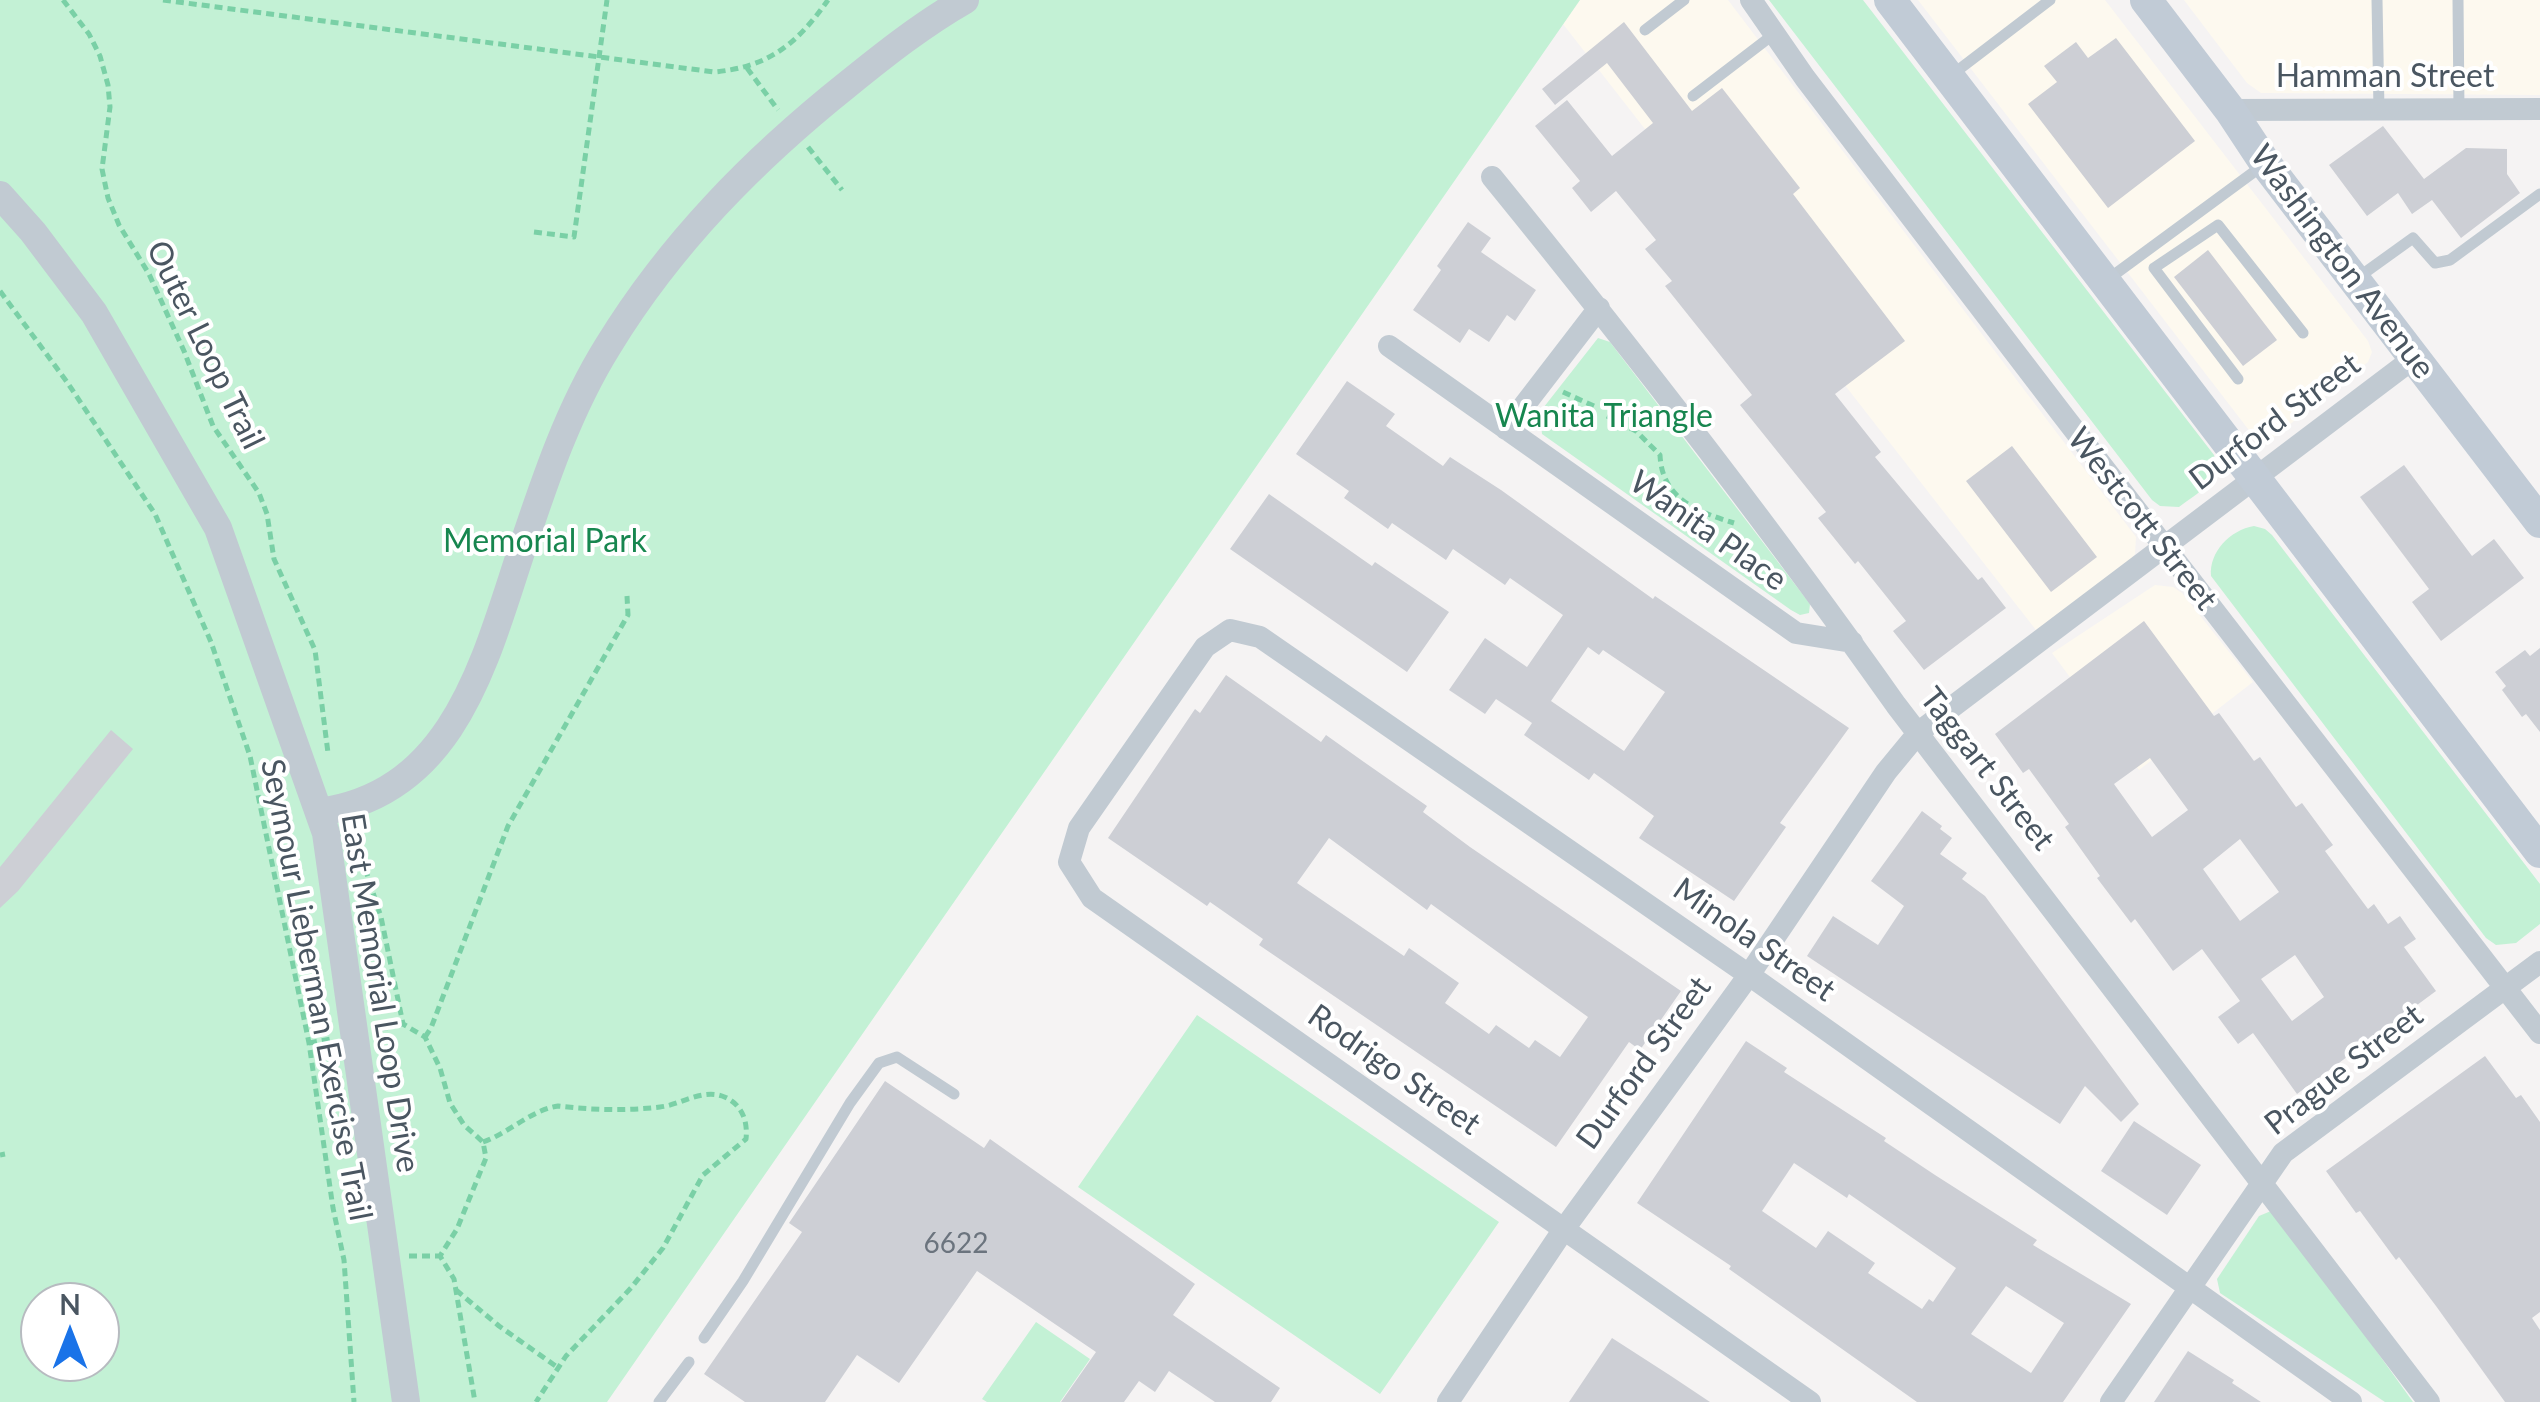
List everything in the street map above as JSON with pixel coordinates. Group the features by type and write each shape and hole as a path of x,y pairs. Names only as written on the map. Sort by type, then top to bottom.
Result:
{"main road":[{"path":"1890,0 2540,852"},
{"name":"Washington Avenue","path":"2146,0 2265,163 2540,522"}],"street":[{"path":"318,812 356,806 383,792 421,764 453,724 496,636 575,402 610,343 680,243 773,146 900,42 964,0"},
{"name":"Westcott Street","path":"1750,0 2163,547 2540,1033"},
{"name":"Hamman Street","path":"2230,110 2540,109"},
{"name":"Taggart Street","path":"1492,177 1599,308 2429,1402"},
{"name":"East Memorial Loop Drive","path":"0,196 33,232 94,313 218,528 326,833 406,1402"},
{"path":"1506,429 1599,308"},
{"name":"Wanita Place","path":"1388,346 1796,633 1852,642"},
{"name":"Durford Street","path":"1448,1402 1564,1229 1749,974 1886,772 1919,732 2414,358"},
{"name":"Minola Street","path":"1140,741 1205,648 1230,630 1260,637 1749,974 2351,1402"},
{"name":"Rodrigo Street","path":"1140,741 1079,828 1069,862 1092,898 1810,1402"},
{"name":"Prague Street","path":"2112,1402 2283,1153 2540,962"}],"lane":[{"path":"1645,30 1684,0"},
{"path":"1949,77 2050,0"},
{"path":"2376,0 2379,110"},
{"path":"2458,0 2459,110"},
{"path":"1692,96 1774,34"},
{"path":"2106,281 2265,163"},
{"path":"2356,279 2413,238 2435,263 2450,260 2540,194"},
{"path":"2238,379 2154,268 2218,225 2303,333"},
{"path":"704,1338 743,1281 850,1102 879,1063 897,1057 954,1094"},
{"path":"660,1402 688,1362"}],"path":[{"name":"Outer Loop Trail","path":"63,0 90,34 108,84 110,107 102,169 108,198 157,291 213,426 259,493 267,514 274,559 315,650 329,757"},
{"path":"163,0 714,72 747,68 773,56 800,36 828,0"},
{"path":"534,232 574,237 607,0"},
{"path":"747,68 784,116"},
{"path":"803,141 842,190"},
{"name":"Seymour Lieberman Exercise Trail","path":"0,291 67,382 154,514 211,642 250,756 309,1042 332,1208 344,1260 354,1402"},
{"path":"1544,380 1570,397 1596,407"},
{"path":"1607,416 1636,431 1660,455 1660,470 1688,508 1773,536"},
{"path":"425,1037 432,1028 508,826 628,615 627,596"},
{"path":"352,830 380,917 403,1024 425,1037 450,1102 464,1125 483,1142 486,1158 458,1229 440,1256"},
{"path":"483,1142 546,1108 558,1106 651,1108 696,1096 721,1096 740,1108 748,1122 746,1140 703,1175 662,1248 558,1367 536,1402"},
{"path":"401,1256 440,1256"},
{"path":"440,1256 454,1278 474,1402"},
{"path":"456,1290 498,1326 558,1367"}],"shaded area":[{"path":"1580,0 1728,0 2136,537 2135,554 2129,561 2036,630 1563,24"},
{"path":"1918,0 2105,0 2368,341 2372,352 2368,362 2274,437 2255,438"},
{"path":"2184,0 2540,0 2540,95 2261,93 2247,83"},
{"path":"2155,585 2173,587 2182,593 2253,682 2139,770 2052,653"}],"green space":[{"name":"Memorial Park","path":"0,0 1580,0 607,1402 0,1402"},
{"path":"1769,0 1863,0 2214,455 2213,473 2200,491 2179,507 2160,506 2152,500"},
{"name":"Wanita Triangle","path":"1598,338 1610,342 1810,604 1809,613 1800,615 1791,610 1542,434 1540,412"},
{"path":"2254,526 2272,535 2540,884 2540,924 2516,943 2496,945 2486,938 2211,576 2217,551 2223,544 2237,532"},
{"path":"1197,1015 1499,1222 1380,1394 1078,1187"},
{"path":"2271,1211 2281,1218 2413,1402 2385,1402 2220,1293 2217,1279 2259,1216"},
{"path":"1036,1322 1090,1359 1060,1402 982,1399"}],"building":[{"path":"1624,22 1692,111 1722,88 1800,188 1793,194 1905,341 1835,394 1881,452 1875,457 2006,608 1924,670 1893,631 1906,621 1818,518 1826,512 1740,405 1752,395 1665,286 1672,281 1645,249 1656,240 1616,191 1591,212 1572,188 1580,181 1535,126 1567,100 1612,156 1653,123 1607,63 1555,105 1542,89"},
{"path":"2116,38 2195,141 2108,208 2028,104 2057,82 2044,66 2076,42 2088,58"},
{"path":"2383,126 2424,179 2466,148 2507,149 2507,174 2520,193 2461,238 2432,200 2412,214 2398,193 2367,216 2329,165"},
{"path":"1468,222 1491,238 1481,252 1536,290 1515,321 1507,315 1489,342 1469,329 1460,343 1413,310"},
{"path":"2208,250 2277,340 2243,366 2174,277"},
{"path":"1347,381 1395,414 1386,426 1443,466 1450,457 1653,599 1655,596 1849,728 1780,823 1786,827 1734,901 1639,838 1654,816 1594,773 1589,780 1524,735 1532,723 1496,699 1485,714 1449,690 1485,638 1527,667 1563,615 1510,578 1505,585 1453,549 1446,560 1392,523 1388,529 1344,498 1349,491 1296,454","holes":["1588,647 1599,655 1603,650 1665,692 1624,751 1551,701"]},
{"path":"2012,446 2097,557 2051,592 1966,481"},
{"path":"2404,465 2472,556 2494,539 2524,578 2441,641 2412,602 2429,589 2360,497"},
{"path":"1269,494 1372,566 1375,562 1449,612 1407,672 1230,549"},
{"path":"2144,621 2214,716 2219,713 2254,761 2260,757 2296,807 2302,803 2333,845 2325,851 2368,909 2374,904 2388,924 2400,916 2416,939 2404,947 2436,991 2297,1094 2253,1033 2238,1044 2218,1017 2240,1001 2202,949 2173,971 2135,919 2131,923 2097,878 2100,876 2065,827 2069,824 2029,769 2023,773 1995,734","holes":["2150,758 2188,810 2152,837 2114,784","2240,839 2279,892 2240,921 2203,869","2295,955 2324,997 2292,1021 2261,979"]},
{"path":"2540,648 2540,732 2526,714 2522,717 2502,690 2506,686 2495,672 2525,650 2530,656"},
{"path":"1226,675 1321,742 1326,735 1427,806 1423,812 1470,847 1681,991 1640,1050 1629,1042 1556,1147 1259,945 1263,939 1210,902 1207,906 1108,838 1195,709 1200,713","holes":["1329,838 1427,910 1431,904 1588,1017 1560,1057 1535,1040 1529,1048 1496,1025 1489,1034 1445,1003 1459,983 1409,948 1404,956 1297,883"]},
{"path":"111,730 133,749 0,908 0,867"},
{"path":"1922,811 1952,838 1940,854 1967,873 1962,879 1985,896 2139,1104 2121,1122 2085,1086 2060,1124 1807,956 1833,916 1878,945 1904,906 1871,881"},
{"path":"1746,1041 1787,1068 1784,1072 1886,1138 1884,1141 2037,1240 2033,1245 2131,1304 2063,1402 1917,1402 1729,1269 1731,1266 1637,1203","holes":["1794,1163 1847,1198 1849,1194 1956,1268 1933,1302 1929,1299 1922,1309 1868,1273 1875,1263 1828,1231 1816,1248 1762,1211","2006,1286 2064,1323 2031,1373 1971,1334"]},
{"path":"2485,1056 2516,1098 2521,1095 2540,1122 2540,1312 2532,1318 2540,1330 2540,1402 2505,1402 2399,1257 2396,1260 2360,1211 2356,1213 2326,1171"},
{"path":"885,1081 984,1148 990,1139 1195,1284 1173,1315 1280,1388 1271,1402 1215,1402 1169,1371 1155,1392 1139,1381 1124,1402 1061,1402 1096,1352 977,1271 899,1383 857,1355 825,1402 745,1402 704,1374 802,1232 789,1223"},
{"path":"2134,1121 2201,1165 2167,1215 2101,1171"},
{"path":"1612,1338 1671,1376 1710,1402 1569,1402"},
{"path":"2188,1351 2234,1380 2232,1383 2261,1402 2154,1402"}]}
